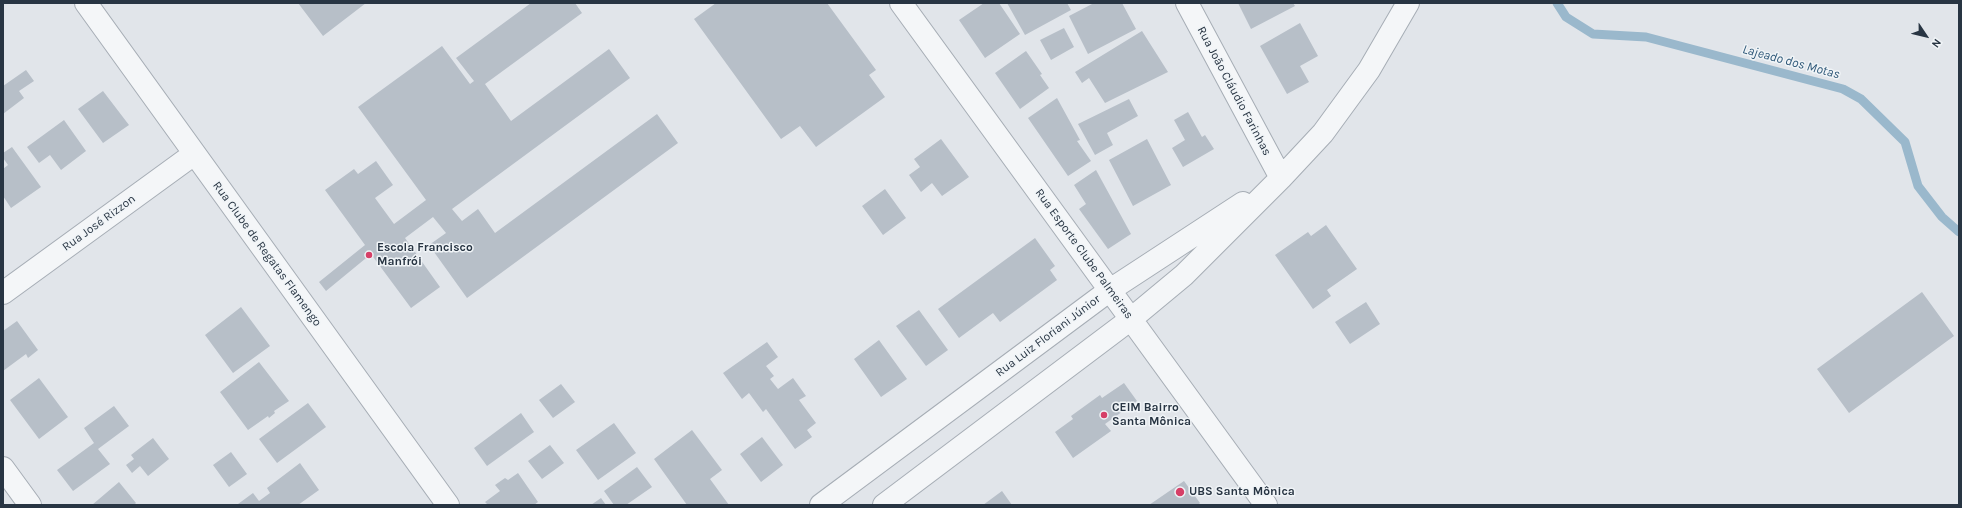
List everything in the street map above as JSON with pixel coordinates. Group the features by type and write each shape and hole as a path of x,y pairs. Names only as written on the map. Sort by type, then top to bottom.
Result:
{"street":[{"name":"Rua Clube de Regatas Flamengo","path":"86,3 448,505"},
{"name":"Rua Esporte Clube Palmeiras","path":"901,3 1266,505"},
{"name":"Rua João Cláudio Farinhas","path":"1187,3 1281,178"},
{"name":"Rua Luiz Floriani Júnior","path":"884,505 1131,319 1184,275 1281,178 1323,133 1369,70 1408,3"},
{"name":"Rua José Rizzon","path":"3,293 194,154"},
{"name":"Rua Luiz Floriani Júnior","path":"821,505 1110,290 1281,178"},
{"path":"3,468 30,505"}],"building":[{"path":"298,3 366,3 323,36"},
{"path":"531,3 575,3 582,13 485,84 511,121 609,49 630,78 452,209 462,221 478,209 495,233 657,114 678,143 467,298 429,245 446,233 433,217 405,238 440,287 411,308 371,254 326,291 319,282 365,245 325,190 354,169 358,174 376,161 393,185 375,198 394,224 426,200 358,107 442,46 470,84 474,81 456,58"},
{"path":"716,3 827,3 876,70 869,75 885,97 816,147 800,126 781,139 694,19"},
{"path":"984,3 999,3 1020,34 985,58 959,20"},
{"path":"1007,3 1067,3 1071,10 1025,35"},
{"path":"1094,3 1122,3 1136,29 1088,54 1069,16"},
{"path":"1238,3 1293,3 1295,6 1251,29"},
{"path":"1300,23 1318,56 1300,66 1309,82 1287,94 1260,46"},
{"path":"1064,28 1074,47 1051,60 1040,40"},
{"path":"1142,31 1168,72 1105,103 1089,78 1082,83 1075,72"},
{"path":"1026,51 1042,74 1040,75 1049,88 1020,109 995,73"},
{"path":"26,70 34,81 19,91 24,98 3,114 3,86"},
{"path":"103,91 129,125 103,143 78,109"},
{"path":"1057,98 1080,140 1077,141 1091,161 1068,176 1028,118"},
{"path":"1129,99 1138,116 1107,133 1113,145 1095,155 1078,124"},
{"path":"1188,112 1202,137 1205,135 1214,149 1183,167 1172,148 1185,140 1174,120"},
{"path":"64,120 86,151 61,170 50,155 39,163 27,147"},
{"path":"941,139 969,177 942,196 932,183 921,192 909,175 920,167 914,159"},
{"path":"1147,139 1171,185 1133,206 1109,160"},
{"path":"12,147 41,187 11,208 3,196 3,169 8,165 3,158 3,153"},
{"path":"1096,170 1131,234 1108,249 1079,209 1086,204 1074,185"},
{"path":"885,189 906,218 883,235 862,206"},
{"path":"1326,225 1357,269 1327,290 1331,296 1313,309 1275,255 1308,232 1311,236"},
{"path":"1035,238 1055,266 1050,270 1057,280 1000,322 993,313 959,338 938,309"},
{"path":"1922,292 1954,336 1849,413 1817,369"},
{"path":"1366,302 1380,324 1350,344 1335,322"},
{"path":"241,307 270,346 233,373 205,335"},
{"path":"919,310 948,350 926,366 896,326"},
{"path":"17,321 38,350 28,358 26,354 3,371 3,331"},
{"path":"879,340 907,379 881,397 854,359"},
{"path":"767,342 778,357 766,366 774,376 770,379 778,389 793,378 806,396 799,400 816,423 807,430 812,437 795,449 766,409 763,412 749,393 742,399 723,373"},
{"path":"259,362 289,401 274,411 275,413 269,418 268,416 248,430 220,392"},
{"path":"39,378 68,417 39,439 10,400"},
{"path":"1124,383 1137,401 1105,424 1111,431 1073,458 1055,432 1073,419 1071,416 1100,395 1102,398"},
{"path":"561,384 575,402 553,418 539,400"},
{"path":"308,403 326,427 277,463 259,439"},
{"path":"114,406 129,426 98,449 110,464 73,491 57,470 94,443 84,428"},
{"path":"521,413 534,432 487,466 474,448"},
{"path":"614,423 636,453 598,480 576,450"},
{"path":"692,430 722,470 710,479 729,505 687,505 654,459"},
{"path":"762,437 783,465 761,482 740,454"},
{"path":"153,438 169,459 148,476 140,466 132,473 126,465 134,459 131,455"},
{"path":"550,445 564,463 542,479 528,461"},
{"path":"231,452 247,474 229,487 213,465"},
{"path":"300,463 319,490 298,505 238,504 253,493 259,501 270,493 267,488"},
{"path":"637,467 652,487 626,505 614,505 604,491"},
{"path":"518,473 538,502 534,505 488,505 485,502 500,491 495,485 505,478 508,480"},
{"name":"UBS Santa Mônica","path":"1184,481 1200,503 1198,505 1149,505"},
{"path":"119,482 136,503 134,505 92,505"},
{"path":"1002,491 1012,505 983,505"},
{"path":"601,498 606,505 591,505"}],"waterway":[{"name":"Lajeado dos Motas","path":"1557,3 1566,17 1593,34 1646,37 1843,89 1861,99 1905,142 1918,186 1942,217 1959,232"}],"place":[{"name":"Escola Francisco Manfrói","path":"369,255"},
{"name":"CEIM Bairro Santa Mônica","path":"1104,415"},
{"name":"UBS Santa Mônica","path":"1180,492"}]}
